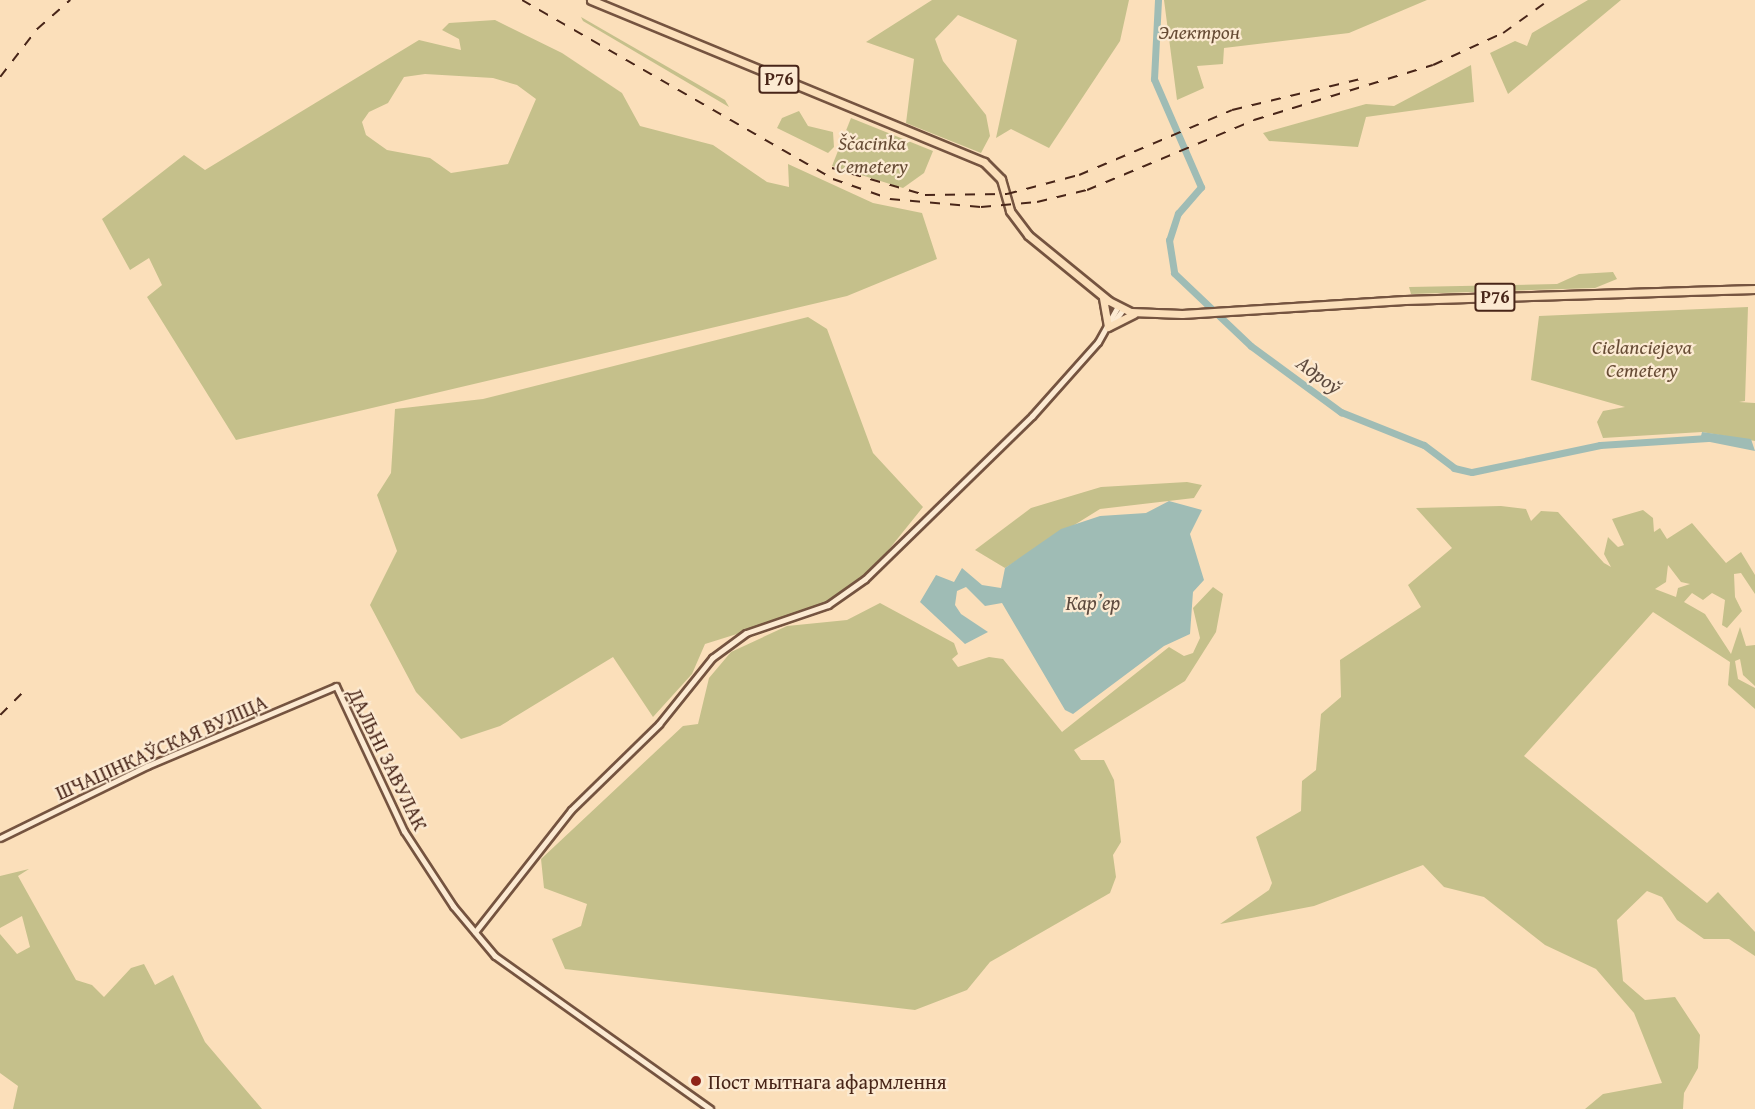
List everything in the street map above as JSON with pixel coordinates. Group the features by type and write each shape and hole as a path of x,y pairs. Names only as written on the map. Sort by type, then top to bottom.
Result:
{"main road":[{"name":"Р76","path":"591,0 968,155 997,173 1010,211 1023,230 1121,308 1143,314 1755,290"},
{"path":"1100,293 1110,312 1110,326"},
{"path":"1110,326 1125,315 1143,314"}],"street":[{"path":"475,932 571,810 659,724 711,658 746,633 828,605 855,587 1014,435 1110,326 1121,308"},
{"name":"ДАЛЬНІ ЗАВУЛАК","path":"336,686 387,802 453,906 495,956 710,1109"},
{"name":"ШЧАЦІНКАЎСКАЯ ВУЛІЦА","path":"0,838 147,766 336,686"}],"green space":[{"path":"932,0 1129,0 1120,41 1049,148 1011,129 996,138 1017,40 958,15 935,39 943,61 986,115 990,136 981,153 906,123 914,59 866,42"},
{"name":"Электрон","path":"1164,0 1427,0 1349,33 1224,48 1223,64 1197,66 1204,88 1177,100"},
{"path":"1588,0 1621,0 1508,94 1490,53 1515,41 1527,46 1532,33"},
{"path":"581,17 725,100 729,107 583,21"},
{"path":"495,20 562,53 622,93 640,126 713,145 767,182 789,187 788,164 873,203 922,213 937,259 847,296 236,440 147,297 162,285 149,258 130,270 102,219 184,155 205,170 419,40 461,50 459,39 442,30 449,23","holes":["425,74 493,78 517,85 536,99 508,164 451,173 430,158 387,150 366,135 362,122 369,112 388,103 404,77"]},
{"path":"1471,65 1474,102 1366,117 1358,147 1269,141 1263,133 1366,104 1394,106"},
{"path":"799,111 808,126 833,132 834,147 828,153 777,128 782,118"},
{"name":"Ščacinka Cemetery","path":"851,118 933,151 924,173 903,188 832,166"},
{"path":"1613,272 1617,279 1595,288 1411,294 1409,287 1557,284 1579,274"},
{"name":"Cielanciejeva Cemetery","path":"1748,307 1745,401 1739,402 1755,403 1755,441 1702,432 1603,438 1597,422 1603,411 1625,407 1531,380 1539,316"},
{"path":"808,317 827,329 873,453 923,507 874,568 820,608 705,644 692,674 653,717 613,657 500,726 461,739 416,692 370,605 397,551 377,495 391,473 395,409 483,399"},
{"name":"Карʼер","path":"1187,482 1202,485 1194,498 1100,509 1005,568 975,550 1031,508 1101,487"},
{"path":"1501,506 1526,509 1531,521 1541,511 1558,512 1604,563 1611,567 1604,554 1608,537 1618,547 1624,545 1612,519 1643,510 1653,518 1654,532 1660,528 1667,539 1692,523 1726,563 1741,552 1755,575 1755,594 1741,573 1734,574 1735,597 1742,611 1727,628 1722,625 1725,600 1712,593 1703,600 1692,593 1684,602 1705,614 1731,654 1740,627 1746,646 1755,645 1755,686 1743,675 1740,659 1735,661 1738,679 1755,688 1755,709 1728,685 1730,662 1653,612 1524,756 1707,903 1718,892 1755,932 1755,956 1729,939 1704,939 1677,920 1662,897 1647,891 1617,920 1623,981 1645,1000 1675,997 1700,1035 1698,1068 1684,1093 1683,1109 1585,1109 1603,1094 1662,1083 1634,1013 1596,969 1545,945 1484,897 1444,887 1423,865 1314,906 1220,924 1269,890 1272,883 1256,837 1301,811 1302,781 1316,770 1321,714 1341,697 1340,660 1421,607 1408,585 1452,548 1416,508","holes":["1668,565 1681,582 1690,584 1678,588 1676,597 1655,589 1666,582"]},
{"path":"1213,587 1223,594 1216,632 1185,681 1074,750 1081,760 1104,760 1114,780 1121,842 1113,855 1116,877 1110,893 990,962 967,990 915,1010 565,969 552,939 581,926 587,904 544,888 541,859 683,726 698,724 709,678 731,652 787,626 847,620 880,603 954,643 958,654 952,659 958,667 989,657 1003,659 1062,732 1169,647 1184,656 1193,653 1200,638 1193,608"},
{"path":"29,869 18,876 76,980 92,985 104,997 131,968 144,964 155,985 173,975 205,1042 262,1109 13,1109 18,1086 0,1073 0,934 17,954 30,947 22,916 0,928 0,876"}],"water":[{"path":"1702,432 1751,439 1755,451 1700,440"},
{"name":"Карʼер","path":"1169,501 1202,510 1190,534 1204,580 1193,592 1190,634 1164,646 1073,714 1065,710 1002,603 985,606 966,587 957,591 955,605 961,614 988,632 965,644 920,602 936,575 954,582 962,568 982,585 1001,588 1005,568 1061,529 1100,516 1146,513"}],"waterway":[{"name":"Адроў","path":"1158,0 1154,79 1201,187 1178,213 1169,240 1174,273 1251,346 1341,412 1424,445 1454,468 1472,472 1600,445 1708,438"}],"railway":[{"path":"0,77 37,29 70,0"},
{"path":"522,0 833,179 890,199 981,207 1037,202 1087,190 1254,120 1433,65 1503,33 1549,0"},
{"path":"832,168 925,195 1007,194 1079,175 1232,110 1360,79"},
{"path":"0,715 21,694"}],"place":[{"name":"Пост мытнага афармлення","path":"696,1081"}]}
